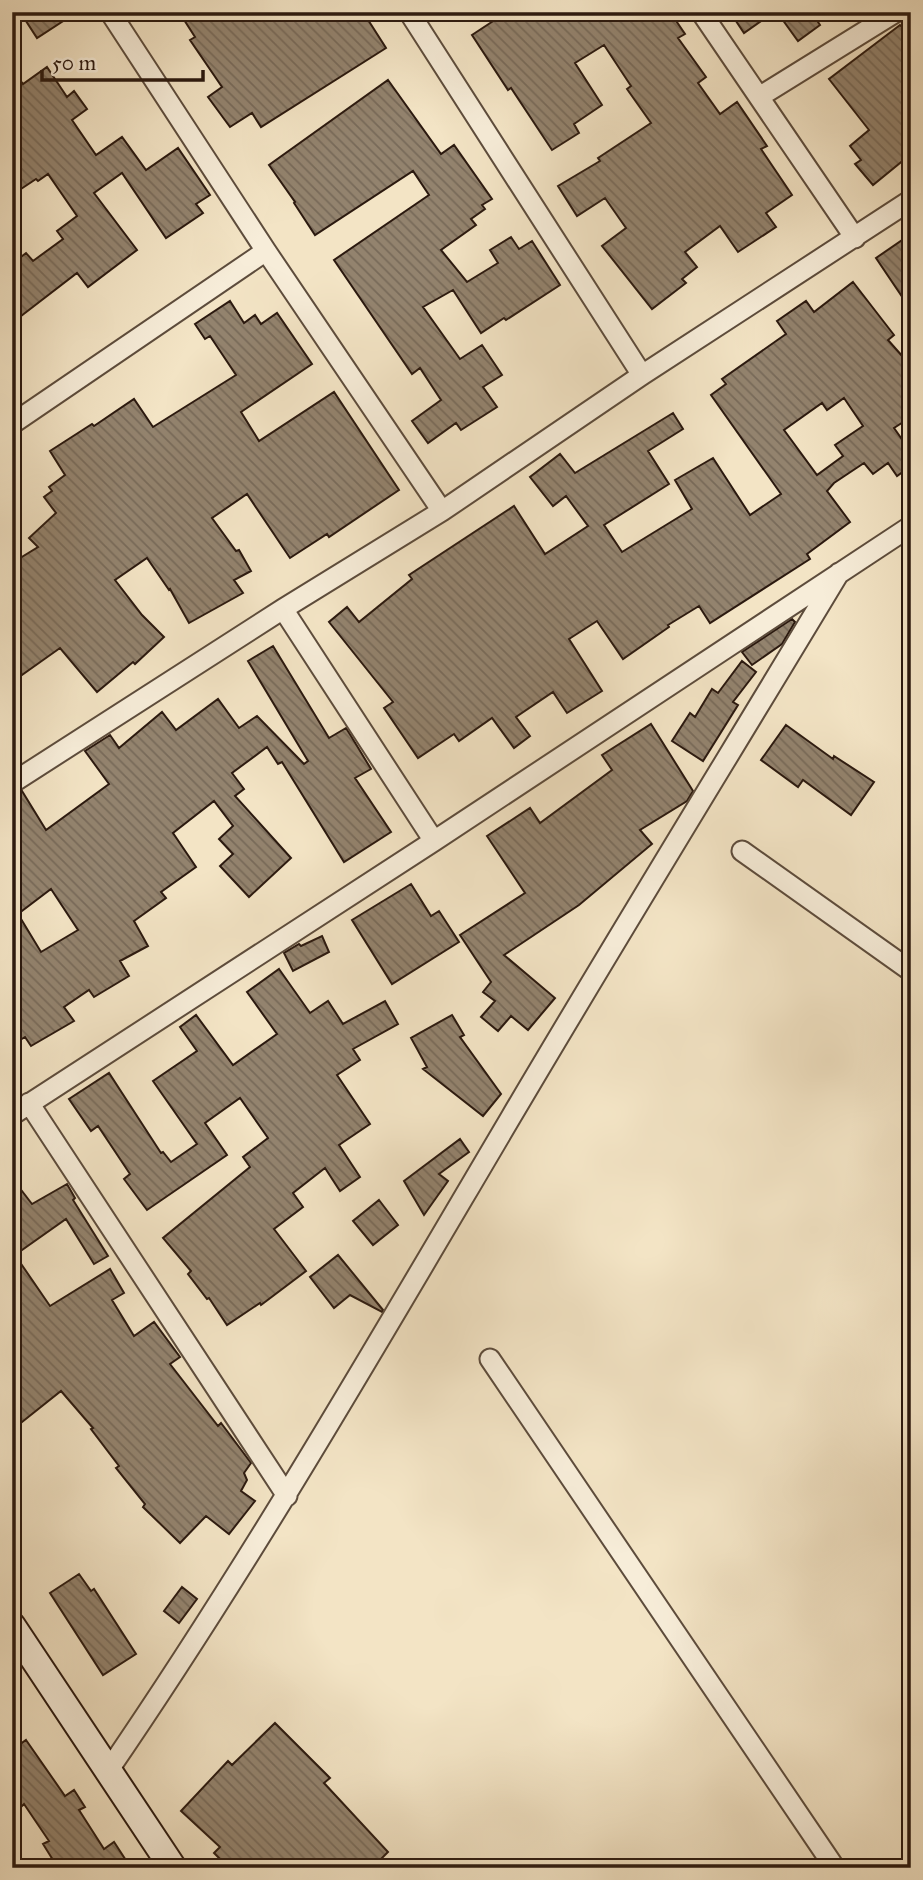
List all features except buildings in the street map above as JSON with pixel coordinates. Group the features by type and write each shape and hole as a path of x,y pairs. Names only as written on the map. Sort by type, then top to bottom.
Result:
{"street":[{"path":"110,12 266,251 442,510"},
{"path":"409,12 642,375"},
{"path":"701,12 855,238"},
{"path":"759,97 896,12"},
{"path":"12,783 442,510 642,375 911,200"},
{"path":"12,424 266,251"},
{"path":"12,1115 911,526"},
{"path":"108,1771 181,1664 287,1496 539,1070 839,573"},
{"path":"283,609 434,841"},
{"path":"742,851 911,971"},
{"path":"29,1103 287,1496"},
{"path":"490,1359 835,1868"},
{"path":"12,1626 173,1868"}]}
